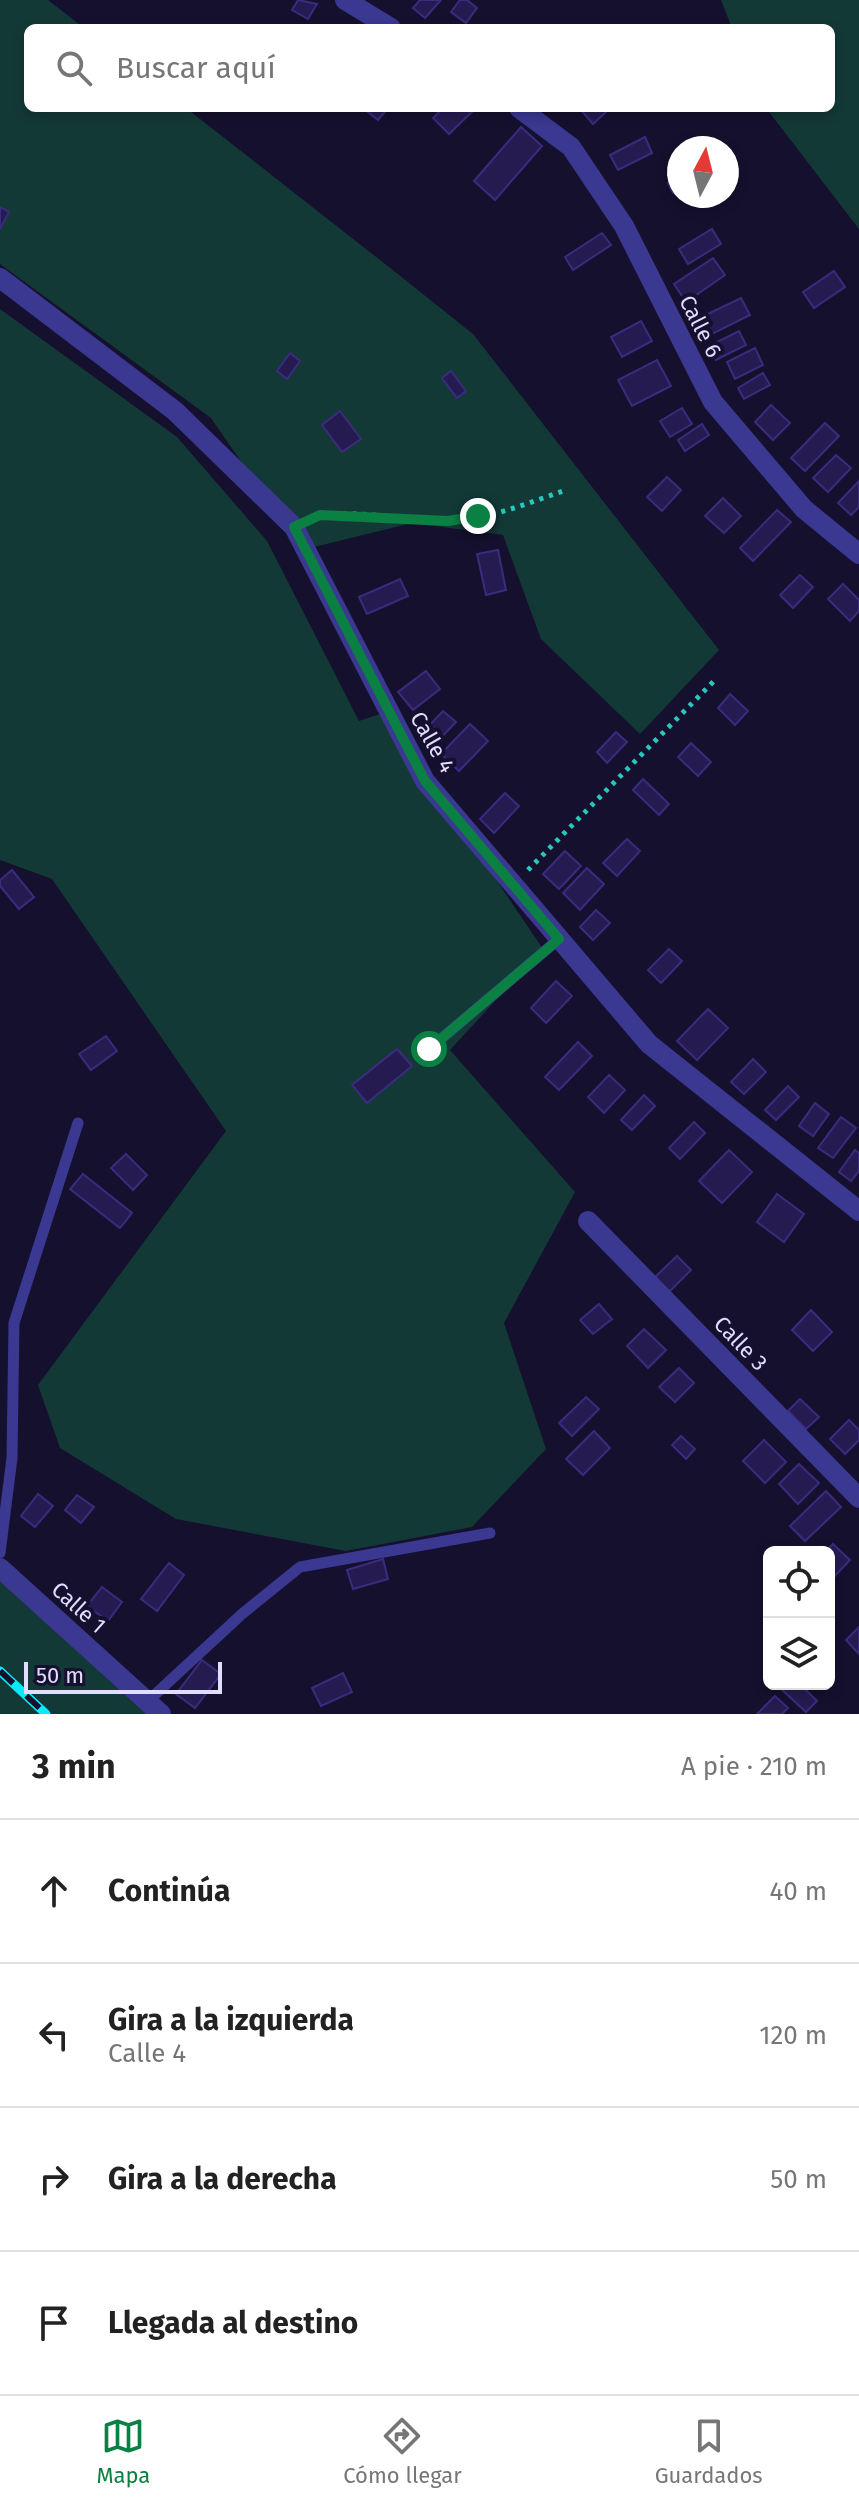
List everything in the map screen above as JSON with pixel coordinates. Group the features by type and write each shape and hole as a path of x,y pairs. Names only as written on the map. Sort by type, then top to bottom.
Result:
{"street":[{"path":"345,0 384,24"},
{"name":"Calle 6","path":"524,112 571,147 624,226 713,402 804,509 859,554"},
{"name":"Calle 4","path":"0,278 175,411 294,527 425,781 649,1044 859,1211"},
{"name":"Calle 3","path":"588,1221 859,1498"},
{"name":"Calle 1","path":"0,1568 154,1708"}],"lane":[{"path":"429,1049 559,939"},
{"path":"0,1553 12,1458 14,1323 78,1123"},
{"path":"154,1708 242,1614 300,1567 490,1533"}],"path":[{"path":"294,527 320,515 448,521 511,509 566,490"},
{"path":"513,885 714,681"}],"green space":[{"path":"0,0 48,0 79,24 24,24 24,112 191,112 473,334 719,650 640,734 541,639 503,535 412,523 302,550 211,418 0,264"},
{"path":"721,0 859,0 859,229 769,112 835,112 835,24 730,24"},
{"path":"0,309 177,437 267,541 359,721 383,713 543,949 450,1050 575,1192 504,1323 546,1449 472,1527 346,1551 176,1519 60,1448 38,1385 226,1131 52,879 0,860"},
{"path":"0,1568 161,1714 0,1714"}],"building":[{"path":"298,0 317,4 308,19 292,10"},
{"path":"420,0 441,0 425,18 413,8"},
{"path":"460,0 467,0 477,8 466,23 451,12"},
{"path":"368,112 385,112 378,120"},
{"path":"439,112 472,112 449,134 433,118"},
{"path":"583,112 606,112 593,124"},
{"path":"521,127 542,146 495,200 474,181"},
{"path":"645,137 652,153 618,170 610,155"},
{"path":"0,207 9,212 0,229"},
{"path":"712,229 721,244 688,264 679,249"},
{"path":"602,233 611,245 573,270 565,257"},
{"path":"713,258 725,275 686,302 674,284"},
{"path":"834,271 845,287 814,308 803,292"},
{"path":"741,298 750,315 700,340 691,322"},
{"path":"641,321 652,341 622,357 611,337"},
{"path":"739,331 746,345 716,360 709,346"},
{"path":"755,348 763,365 735,379 727,362"},
{"path":"290,353 300,361 287,379 277,371"},
{"path":"657,360 671,386 632,406 618,380"},
{"path":"451,371 466,391 457,398 442,378"},
{"path":"763,373 770,385 744,399 738,388"},
{"path":"771,405 790,423 773,440 755,422"},
{"path":"682,408 692,424 670,437 660,421"},
{"path":"340,411 361,439 342,452 322,425"},
{"path":"825,423 839,436 805,471 791,458"},
{"path":"702,424 709,435 685,451 678,440"},
{"path":"836,455 851,468 828,492 813,478"},
{"path":"667,477 681,490 662,511 647,497"},
{"path":"859,481 859,507 851,515 838,503"},
{"path":"723,498 741,516 724,533 705,516"},
{"path":"777,510 791,522 753,561 740,548"},
{"path":"498,550 506,590 486,595 477,554"},
{"path":"800,575 813,587 793,608 780,595"},
{"path":"400,579 408,596 367,614 359,597"},
{"path":"843,584 859,600 859,611 850,621 828,599"},
{"path":"426,671 440,689 413,710 398,692"},
{"path":"730,694 748,711 735,725 718,708"},
{"path":"443,711 456,722 433,746 421,734"},
{"path":"470,724 488,741 459,771 441,754"},
{"path":"616,732 627,742 607,763 597,752"},
{"path":"691,743 711,762 698,776 678,757"},
{"path":"643,779 669,804 659,815 633,790"},
{"path":"505,793 519,806 494,833 480,819"},
{"path":"627,839 640,851 617,876 603,863"},
{"path":"565,851 581,866 559,889 543,874"},
{"path":"587,868 604,884 580,910 563,893"},
{"path":"12,870 34,897 19,909 0,886 0,880"},
{"path":"596,910 610,923 593,940 580,927"},
{"path":"669,949 682,961 661,983 648,970"},
{"path":"556,981 572,996 546,1023 531,1008"},
{"path":"708,1009 728,1028 697,1060 677,1041"},
{"path":"106,1036 117,1051 91,1070 79,1054"},
{"path":"578,1042 592,1056 559,1090 545,1077"},
{"path":"397,1049 412,1066 367,1103 352,1085"},
{"path":"753,1059 766,1072 744,1094 731,1082"},
{"path":"609,1075 625,1090 604,1113 588,1097"},
{"path":"788,1086 799,1097 776,1120 765,1110"},
{"path":"644,1095 655,1106 632,1130 621,1120"},
{"path":"815,1103 829,1114 813,1136 799,1126"},
{"path":"841,1117 856,1128 833,1158 818,1148"},
{"path":"694,1122 705,1133 680,1159 669,1148"},
{"path":"729,1150 752,1172 722,1203 699,1181"},
{"path":"855,1150 859,1153 859,1171 851,1181 839,1172"},
{"path":"126,1154 147,1175 133,1190 111,1168"},
{"path":"83,1174 132,1213 120,1228 70,1189"},
{"path":"777,1194 804,1214 784,1242 757,1222"},
{"path":"677,1256 691,1270 669,1292 655,1277"},
{"path":"599,1304 612,1319 593,1334 580,1320"},
{"path":"811,1310 832,1332 813,1351 792,1330"},
{"path":"644,1329 666,1350 648,1368 627,1346"},
{"path":"679,1368 694,1383 675,1402 659,1387"},
{"path":"586,1397 599,1409 572,1436 559,1423"},
{"path":"800,1399 819,1417 806,1429 788,1411"},
{"path":"849,1420 859,1430 859,1440 845,1454 830,1439"},
{"path":"594,1431 610,1448 583,1475 566,1459"},
{"path":"681,1436 695,1449 686,1459 672,1445"},
{"path":"764,1440 786,1462 765,1483 743,1461"},
{"path":"799,1464 819,1483 798,1504 779,1484"},
{"path":"826,1491 841,1507 805,1541 790,1526"},
{"path":"38,1494 53,1506 35,1527 21,1516"},
{"path":"77,1495 94,1507 81,1523 65,1510"},
{"path":"833,1544 850,1560 835,1576 835,1546 831,1546"},
{"path":"383,1559 388,1579 353,1589 347,1570"},
{"path":"169,1563 184,1575 157,1611 141,1599"},
{"path":"102,1587 122,1602 108,1621 87,1606"},
{"path":"859,1627 859,1654 846,1640"},
{"path":"202,1660 221,1674 195,1708 176,1694"},
{"path":"343,1673 352,1692 321,1706 312,1688"},
{"path":"782,1690 806,1690 817,1701 806,1712"},
{"path":"775,1696 788,1708 782,1714 757,1714"}],"railway":[{"path":"0,1671 46,1714"}],"route":[{"path":"429,1049 559,939 425,781 294,527 320,515 448,521 478,516"}]}
